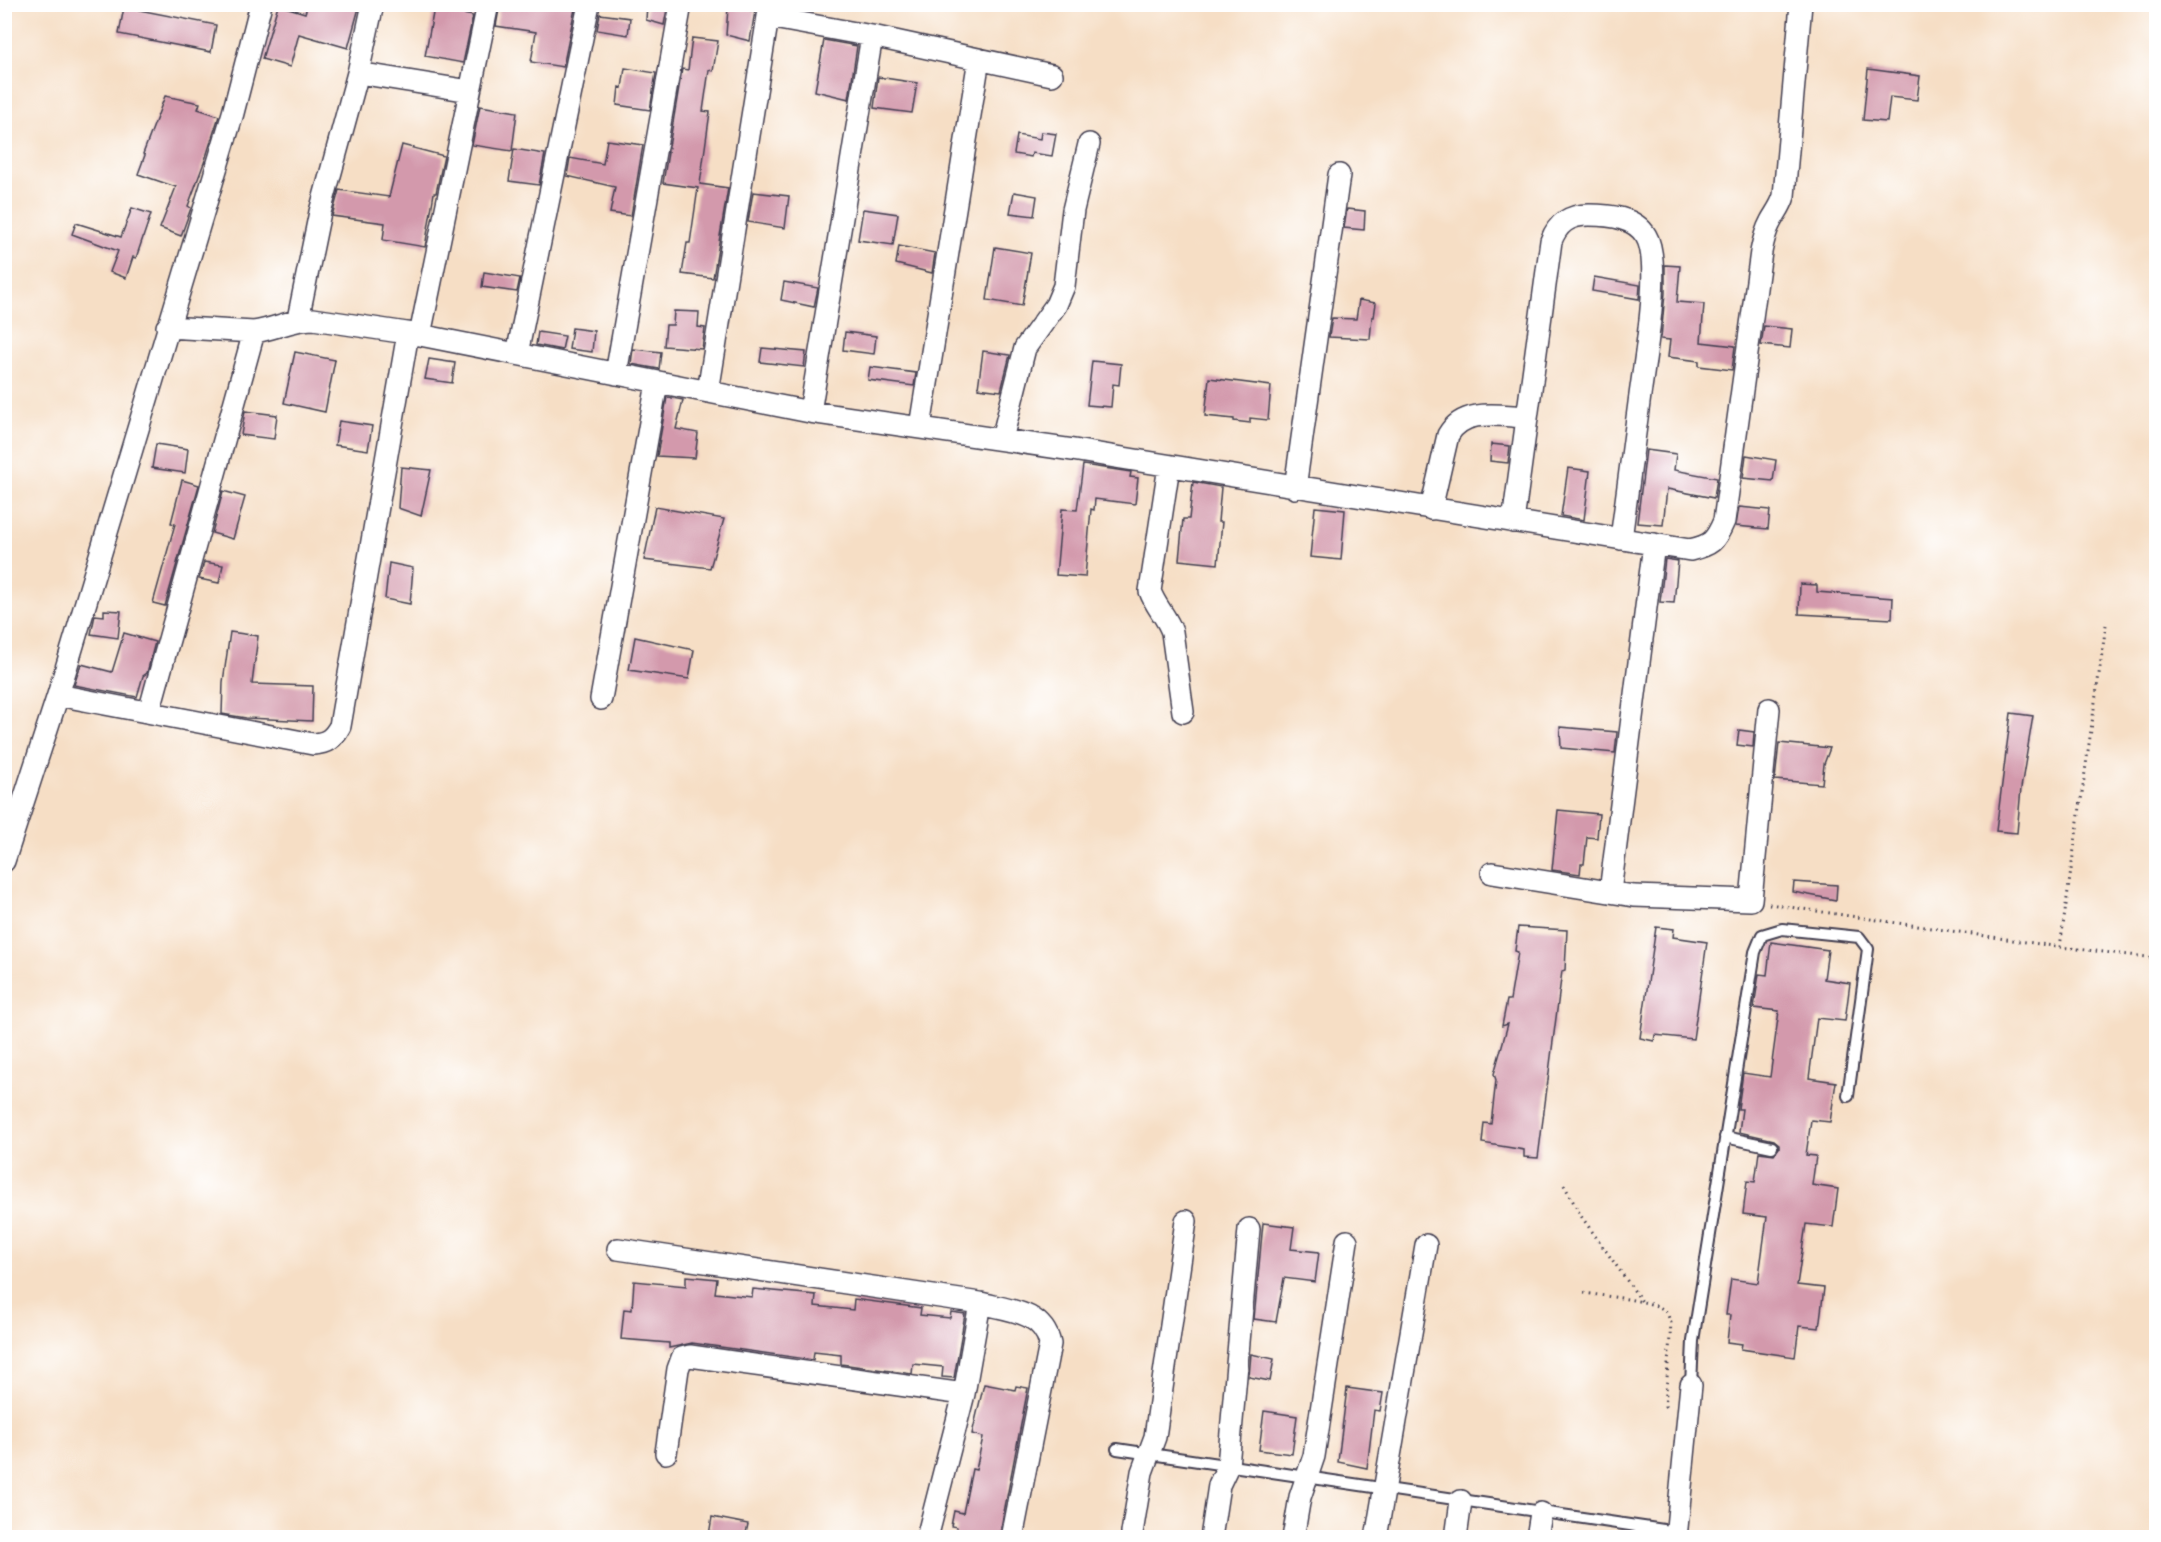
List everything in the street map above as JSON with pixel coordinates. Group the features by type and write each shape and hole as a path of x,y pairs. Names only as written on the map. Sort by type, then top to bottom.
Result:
{"street":[{"path":"4,861 58,695 233,112 261,4"},
{"path":"298,319 320,212 358,73 373,4"},
{"path":"58,695 313,744 324,743 333,738 339,726 414,334 489,4"},
{"path":"517,354 589,4"},
{"path":"616,374 681,4"},
{"path":"167,327 254,332 266,331 298,319 313,319 414,334 810,412 1002,439 1690,550 1713,542 1724,521 1761,252 1768,228 1781,208 1784,196 1801,4"},
{"path":"708,392 769,11 1052,75"},
{"path":"810,412 872,36"},
{"path":"920,427 980,59"},
{"path":"358,73 470,92"},
{"path":"1002,439 1024,348 1056,305 1064,286 1073,210 1089,144"},
{"path":"1295,488 1338,175"},
{"path":"1513,522 1551,241 1562,222 1586,215 1604,215 1635,224 1641,229 1651,248 1653,260 1651,310 1621,539"},
{"path":"149,712 254,332"},
{"path":"601,699 657,383"},
{"path":"1431,509 1448,435 1452,427 1470,416 1527,417"},
{"path":"1169,466 1150,591 1168,620 1172,632 1182,712"},
{"path":"1610,892 1654,544"},
{"path":"1492,873 1634,896 1751,900 1769,709"},
{"path":"1132,1533 1142,1473 1156,1431 1186,1221"},
{"path":"1211,1538 1219,1485 1228,1466 1249,1229"},
{"path":"1293,1538 1300,1497 1314,1456 1347,1241"},
{"path":"1376,1538 1426,1245"},
{"path":"618,1249 980,1303 1033,1317 1048,1333 1050,1344 1012,1538"},
{"path":"927,1538 964,1394 980,1303"},
{"path":"666,1453 678,1369 682,1358 690,1356 964,1394"},
{"path":"1676,1535 1691,1385"},
{"path":"1456,1538 1461,1501"},
{"path":"1537,1538 1541,1513"}],"lane":[{"path":"1691,1385 1693,1341 1725,1137 1755,952 1762,934 1782,929 1859,937 1868,948 1848,1096"},
{"path":"1725,1137 1773,1147"},
{"path":"1117,1449 1676,1535"}],"path":[{"path":"2060,947 2106,625"},
{"path":"1751,900 1777,906 2060,947 2157,958"},
{"path":"1564,1185 1581,1216 1643,1303"},
{"path":"1584,1293 1655,1305 1666,1311 1671,1323 1665,1406 1668,1410 1687,1416"}],"building":[{"path":"308,4 360,4 348,48 299,34 290,67 262,59 278,5 305,13"},
{"path":"500,4 576,4 563,67 531,62 536,32 496,26"},
{"path":"647,4 668,4 664,25 646,20"},
{"path":"124,7 216,25 211,52 119,34"},
{"path":"434,8 473,16 463,63 425,56"},
{"path":"728,8 755,11 750,41 726,35"},
{"path":"600,14 630,18 628,35 597,30"},
{"path":"692,38 718,41 713,71 709,70 703,111 710,112 700,184 728,188 713,278 682,274 687,243 690,243 698,188 663,183 682,69 688,70"},
{"path":"824,40 857,46 849,99 815,91"},
{"path":"625,68 656,73 650,110 617,105 619,87 622,88"},
{"path":"1868,69 1920,76 1917,100 1890,97 1887,122 1863,120"},
{"path":"878,77 917,83 912,113 874,108"},
{"path":"165,96 200,103 198,109 219,116 188,206 191,208 181,236 160,228 176,187 138,174 145,155 143,154"},
{"path":"480,106 517,112 512,151 472,145"},
{"path":"1041,132 1056,134 1052,156 1032,153 1031,157 1014,154 1017,135 1040,139"},
{"path":"607,140 643,145 631,216 610,213 615,187 567,176 570,158 603,164"},
{"path":"402,145 444,156 436,193 434,193 425,247 383,240 385,223 332,216 339,190 389,197"},
{"path":"514,149 545,154 539,185 509,181"},
{"path":"753,192 789,196 785,228 748,222"},
{"path":"1014,192 1037,196 1034,216 1010,213"},
{"path":"132,208 151,214 136,258 133,257 126,278 110,272 118,251 72,234 76,223 121,237"},
{"path":"863,209 898,214 893,245 858,240"},
{"path":"1347,209 1365,211 1364,230 1344,228"},
{"path":"899,246 935,253 932,273 896,264"},
{"path":"995,247 1031,253 1022,306 987,300"},
{"path":"1665,265 1680,266 1677,302 1704,304 1701,342 1735,346 1732,370 1699,366 1699,361 1668,357 1670,340 1661,339"},
{"path":"484,272 520,278 517,292 482,287"},
{"path":"1594,277 1640,285 1639,299 1592,291"},
{"path":"784,282 818,288 814,307 781,300"},
{"path":"1359,300 1376,303 1370,339 1329,337 1332,318 1356,319"},
{"path":"674,311 699,312 698,327 705,328 702,349 664,346 666,325 673,325"},
{"path":"1764,326 1792,329 1790,348 1761,345"},
{"path":"572,328 594,331 592,352 569,349"},
{"path":"538,332 565,336 562,350 536,345"},
{"path":"845,332 876,336 874,354 843,350"},
{"path":"762,348 806,352 804,367 760,362"},
{"path":"633,349 661,352 659,369 631,364"},
{"path":"983,351 1010,355 1001,391 978,388"},
{"path":"295,352 335,360 325,412 284,403"},
{"path":"429,359 455,363 452,383 425,379"},
{"path":"1092,361 1121,364 1119,385 1113,384 1111,407 1087,405"},
{"path":"870,367 916,373 914,386 868,380"},
{"path":"1209,378 1271,386 1268,420 1250,418 1250,423 1205,416"},
{"path":"667,397 683,400 676,429 698,433 695,458 657,456"},
{"path":"245,411 277,415 274,439 241,435"},
{"path":"339,421 372,426 368,450 335,445"},
{"path":"156,444 188,449 185,473 152,468"},
{"path":"1491,444 1510,446 1508,463 1490,461"},
{"path":"1646,450 1676,454 1674,470 1717,478 1714,498 1667,489 1663,525 1637,523"},
{"path":"1746,455 1776,460 1773,481 1743,478"},
{"path":"1083,465 1131,472 1130,477 1138,478 1135,504 1095,499 1094,510 1091,509 1085,577 1056,575 1062,509 1077,510"},
{"path":"401,467 431,470 421,516 398,508"},
{"path":"1568,468 1590,471 1584,520 1561,516"},
{"path":"182,480 199,485 165,606 153,603 175,524 171,523"},
{"path":"1193,482 1221,487 1218,522 1222,522 1218,564 1179,560 1183,519 1189,519"},
{"path":"223,491 245,497 233,539 212,533"},
{"path":"655,507 724,519 710,568 644,560"},
{"path":"1315,507 1345,510 1341,560 1310,557"},
{"path":"1739,507 1770,510 1768,529 1736,526"},
{"path":"1665,559 1678,561 1674,603 1660,602"},
{"path":"204,562 223,565 219,583 199,579"},
{"path":"389,563 413,568 410,604 385,599"},
{"path":"1800,584 1817,585 1817,592 1893,598 1892,619 1799,614"},
{"path":"104,610 121,611 118,638 91,634 95,615 104,616"},
{"path":"230,632 258,636 252,684 313,686 312,721 246,718 222,714 223,682"},
{"path":"124,633 155,642 147,673 143,676 137,697 74,685 81,664 112,672"},
{"path":"635,637 694,650 689,679 629,670"},
{"path":"2011,713 2033,716 2021,788 2017,833 1996,831"},
{"path":"1560,727 1617,732 1615,753 1561,748"},
{"path":"1739,730 1754,732 1753,747 1737,745"},
{"path":"1779,743 1830,748 1824,764 1822,784 1775,780"},
{"path":"1558,810 1599,814 1597,838 1587,837 1584,864 1581,864 1580,874 1552,870"},
{"path":"1794,882 1837,885 1836,900 1793,892"},
{"path":"1518,927 1567,930 1565,970 1562,971 1538,1158 1524,1157 1524,1150 1482,1143 1484,1123 1491,1124 1496,1080 1494,1074 1508,1024 1502,1026 1507,1000 1510,1000 1518,952 1515,951"},
{"path":"1656,927 1674,929 1673,937 1707,942 1693,1039 1655,1035 1654,1041 1640,1038"},
{"path":"1771,942 1828,950 1824,979 1850,983 1845,1021 1817,1018 1809,1078 1836,1082 1830,1122 1811,1120 1806,1155 1816,1156 1812,1185 1838,1189 1833,1227 1806,1224 1797,1285 1824,1288 1819,1328 1799,1326 1795,1357 1741,1349 1742,1344 1727,1342 1730,1315 1726,1315 1731,1279 1758,1283 1767,1217 1743,1214 1747,1181 1755,1182 1759,1152 1774,1154 1779,1148 1779,1144 1774,1140 1739,1132 1742,1109 1738,1109 1743,1073 1770,1077 1779,1011 1754,1008 1759,974 1767,975"},
{"path":"1263,1223 1294,1227 1291,1249 1319,1252 1315,1282 1284,1278 1276,1322 1254,1319"},
{"path":"686,1276 717,1279 715,1293 752,1297 753,1289 816,1295 815,1306 853,1310 854,1299 921,1308 920,1315 950,1318 951,1312 965,1314 954,1378 942,1377 943,1367 913,1364 912,1374 841,1364 841,1355 814,1352 813,1360 692,1343 669,1348 669,1343 621,1339 624,1309 632,1310 634,1281 686,1286"},
{"path":"1251,1354 1274,1359 1270,1381 1249,1377"},
{"path":"984,1384 1015,1390 1016,1386 1028,1388 999,1538 955,1538 957,1527 951,1526 954,1511 963,1513 972,1469 976,1470 983,1437 972,1434"},
{"path":"1347,1388 1383,1393 1380,1411 1374,1410 1367,1468 1338,1462"},
{"path":"1264,1411 1297,1416 1292,1454 1259,1450"},
{"path":"712,1517 748,1524 745,1538 709,1535"}]}
